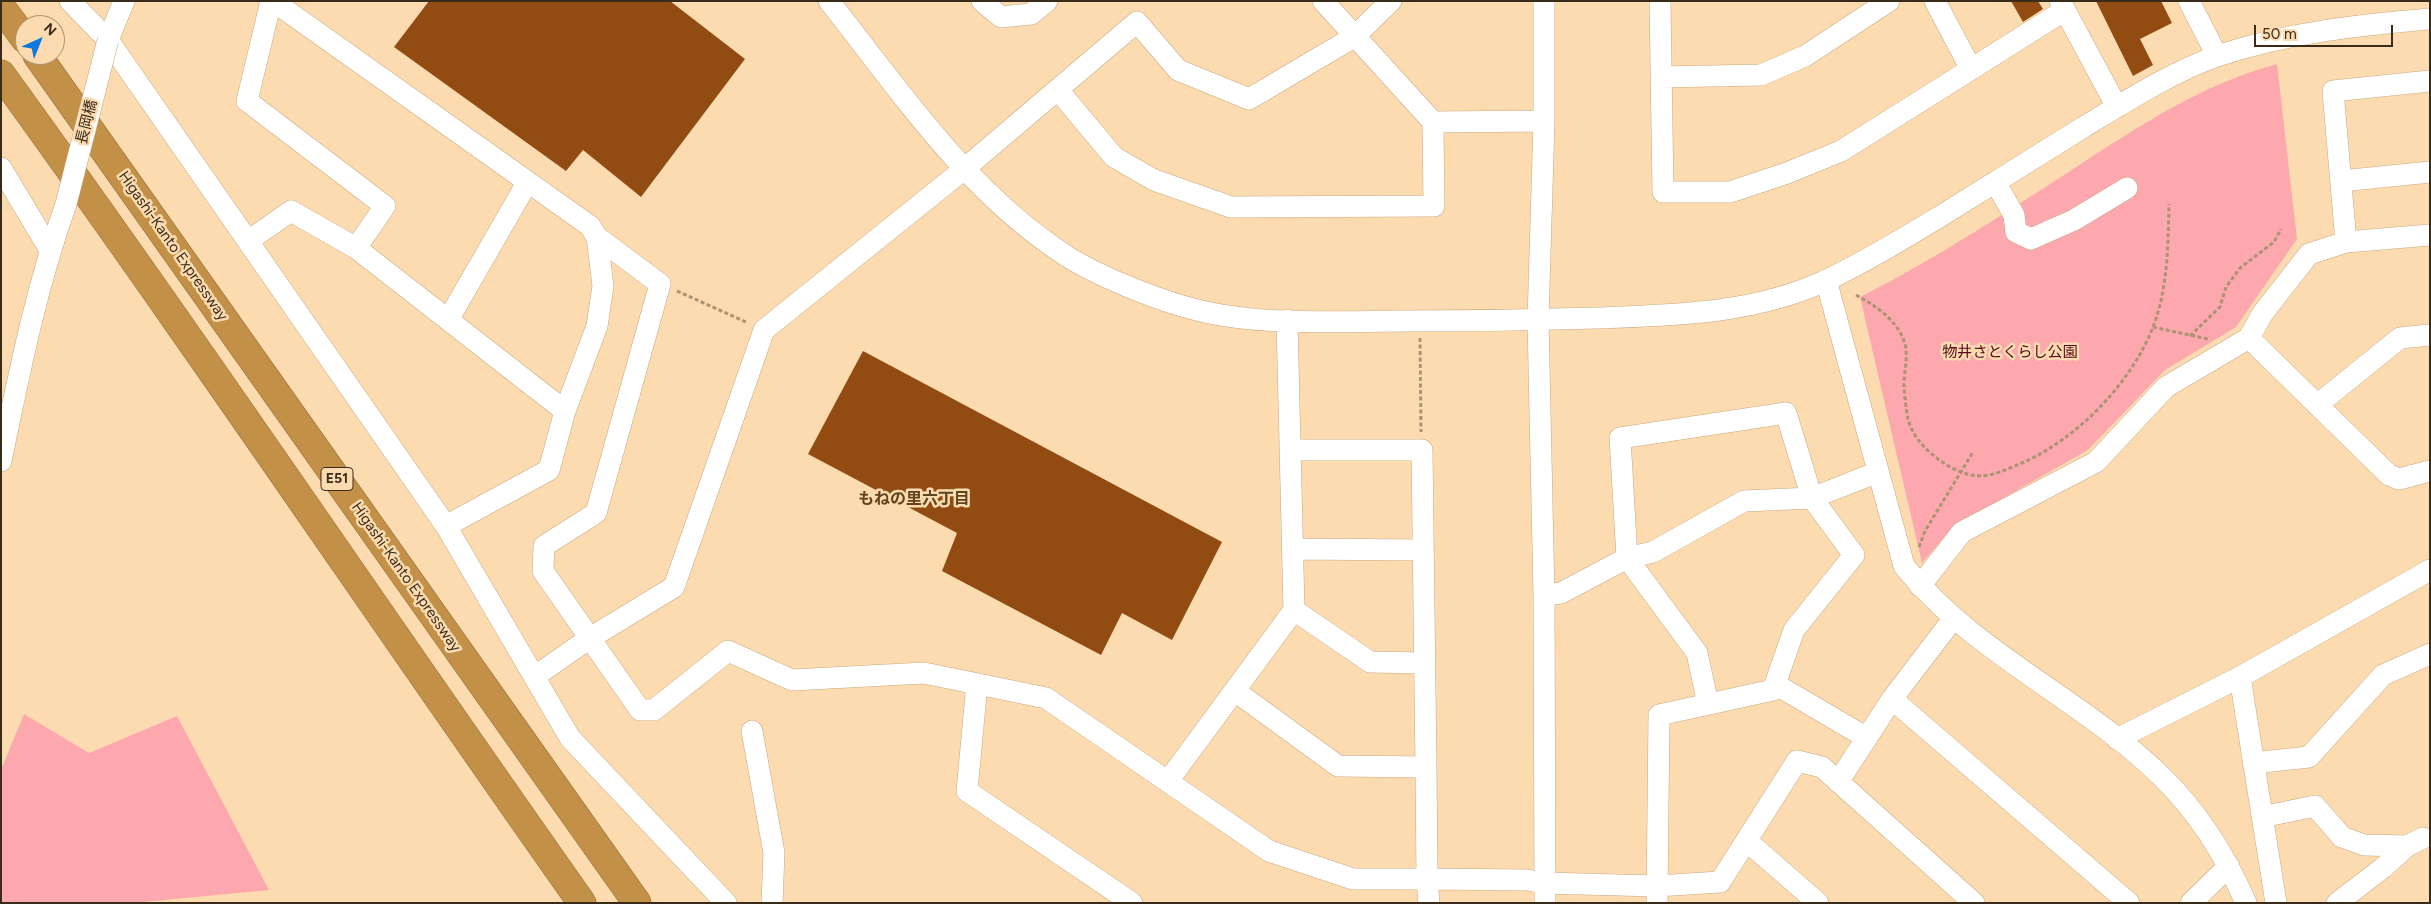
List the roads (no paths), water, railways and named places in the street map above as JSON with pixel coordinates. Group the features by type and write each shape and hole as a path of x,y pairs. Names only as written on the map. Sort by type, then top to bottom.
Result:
{"highway":[{"path":"1,7 15,26"},
{"name":"Higashi-Kanto Expressway","path":"43,65 637,903"},
{"name":"E51","path":"1,74 232,399 462,733 582,903"}],"street":[{"path":"70,1 108,40 446,526 570,738 726,903"},
{"path":"108,40 118,1"},
{"path":"108,40 124,1"},
{"path":"356,248 385,206 247,101 272,1 590,226 597,237 660,284 596,514 544,546 543,571 640,710 654,710 728,651 792,680 924,673 1046,698 1269,851 1353,879 1528,880 1544,893 1657,894 1720,882 1797,761 1822,767 1974,903"},
{"path":"829,1 963,170 1018,220 1070,258 1124,285 1201,311 1261,320 1538,320 1692,315 1743,307 1798,292 1826,280 1888,248 2117,107 2180,72 2217,56 2303,34 2352,26 2430,19"},
{"path":"982,1 1001,17 1031,14 1047,1"},
{"path":"1058,90 1114,157 1154,180 1231,207 1434,206 1433,122 1323,1"},
{"path":"534,677 590,638 674,587 764,330 963,170 1137,22 1178,70 1249,99 1354,37 1391,1"},
{"path":"1544,1 1544,121 1538,320 1544,595 1544,893"},
{"path":"1660,1 1664,192 1723,193 1787,173 1842,150 1972,69 2062,6 2117,107"},
{"path":"1662,77 1761,75 1806,56 1889,1"},
{"path":"1935,1 1972,69"},
{"path":"2189,1 2217,56"},
{"name":"長岡橋","path":"1,461 28,332 50,250 66,204 108,40"},
{"path":"2346,242 2333,91 2430,81"},
{"path":"1433,122 1544,121"},
{"path":"1,168 50,250"},
{"path":"2341,181 2430,172"},
{"path":"1995,182 2014,216 2016,232 2031,239 2074,220 2127,188"},
{"path":"448,320 527,183"},
{"path":"248,241 291,211 356,248 565,411"},
{"path":"1920,586 1962,532 2096,462 2166,387 2244,341 2308,254 2346,242 2430,235"},
{"path":"446,526 549,470 565,411 596,326 603,286 597,237"},
{"path":"1826,280 1904,566 1920,586 1953,619 2118,738 2162,777 2190,808 2229,866 2246,903"},
{"path":"1168,781 1294,610 1287,320"},
{"path":"2317,405 2400,338 2430,335"},
{"path":"2244,341 2317,405 2389,475 2399,479 2430,471"},
{"path":"1657,894 1659,714 1708,704 1773,690 1794,630 1854,555 1812,498 1786,413 1620,438 1627,558 1697,653 1708,704"},
{"path":"1290,450 1422,450 1428,903"},
{"path":"1544,595 1561,593 1627,558 1653,552 1744,501 1812,498 1878,472"},
{"path":"1293,549 1423,550"},
{"path":"2118,738 2240,677 2430,570"},
{"path":"1294,610 1370,662 1425,663"},
{"path":"1838,782 1892,699 1953,619"},
{"path":"2253,763 2309,757 2383,675 2430,654"},
{"path":"2240,677 2276,903"},
{"path":"978,684 967,791 1132,903"},
{"path":"1775,684 1867,738"},
{"path":"1235,691 1338,766 1426,767"},
{"path":"1892,699 2129,903"},
{"path":"752,730 774,852 772,903"},
{"path":"2262,817 2315,806 2342,837 2364,845 2422,842"},
{"path":"1747,841 1818,903"},
{"path":"2337,903 2384,867 2422,842"},
{"path":"2191,903 2229,866"}],"district":[{"name":"もねの里六丁目","path":"914,499"}],"park label":[{"name":"物井さとくらし公園","path":"2010,353"}]}
